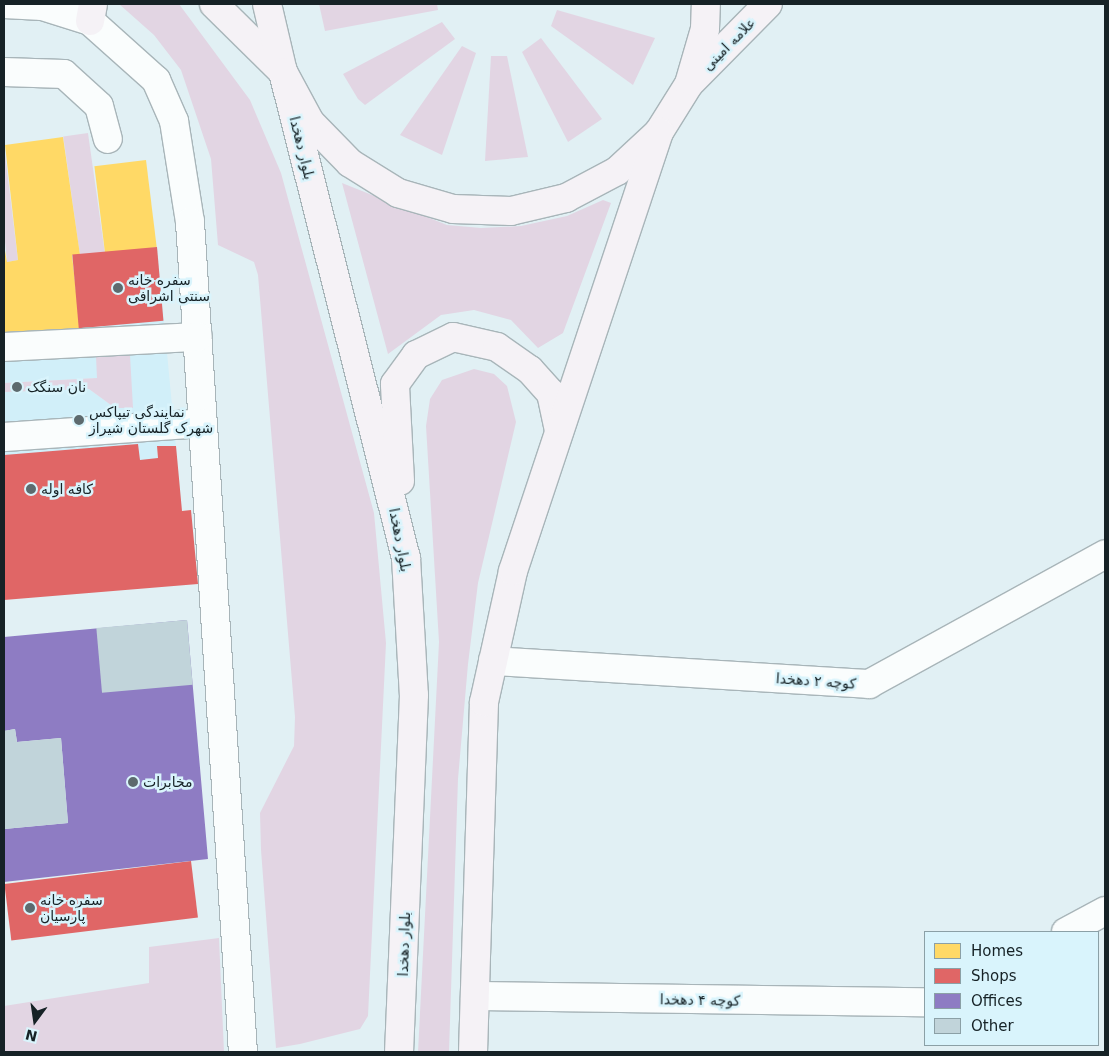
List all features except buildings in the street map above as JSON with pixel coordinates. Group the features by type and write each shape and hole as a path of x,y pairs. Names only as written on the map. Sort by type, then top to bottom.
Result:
{"main road":[{"path":"214,4 283,72"},
{"path":"267,4 283,72 310,122 350,163 398,193 453,210 510,211 566,198 617,171 658,132 689,84 705,29 706,4"},
{"name":"علامه امینی","path":"689,84 768,4"},
{"name":"بلوار دهخدا","path":"283,72 406,558 414,695 399,1052"},
{"path":"473,1052 484,702 513,571 658,132"},
{"path":"406,558 395,384 416,356 453,337 497,346 530,370 551,393 559,432"}],"street":[{"path":"4,4 92,12 156,80 174,121 190,222 243,1052"},
{"path":"4,72 64,74 98,106 108,139"},
{"path":"4,347 198,337"},
{"path":"4,437 203,422"},
{"name":"کوچه ۲ دهخدا","path":"493,661 869,684 1105,554"},
{"path":"1068,931 1105,910"},
{"name":"کوچه ۴ دهخدا","path":"475,996 924,1002"}],"shaded area":[{"path":"119,4 179,4 250,100 281,173 374,513 386,643 368,1016 360,1029 276,1048 261,850 260,813 294,746 295,717 258,275 254,262 218,245 211,159 181,70 154,35"},
{"path":"319,4 437,4 438,10 325,31"},
{"path":"557,10 655,38 633,85 551,26"},
{"path":"442,22 455,39 365,105 358,99 343,74"},
{"path":"541,38 602,119 568,142 522,52"},
{"path":"462,46 476,53 442,155 400,135"},
{"path":"491,56 507,56 528,157 485,161"},
{"path":"88,133 105,253 80,256 63,136"},
{"path":"4,145 18,260 7,262 4,231"},
{"path":"342,183 447,225 481,228 521,226 567,216 603,200 611,203 563,333 538,348 511,320 474,310 441,315 388,354"},
{"path":"157,247 182,511 4,529 4,392 89,389 115,408 98,378 4,383 4,262"},
{"path":"130,355 133,408 115,408 89,389 4,392 4,383 97,378 96,357"},
{"path":"474,369 494,374 507,386 516,422 478,583 468,664 458,779 449,1052 418,1052 439,642 426,426 430,399 442,380"},
{"path":"219,938 224,1052 4,1052 4,1006 149,983 149,947"}],"place":[{"name":"سفره خانه سنتی اشرافی","path":"118,288"},
{"name":"نان سنگک","path":"17,387"},
{"name":"نمایندگی تیپاکس شهرک گلستان شیراز","path":"79,420"},
{"name":"کافه اوله","path":"31,489"},
{"name":"مخابرات","path":"133,782"},
{"name":"سفره خانه پارسیان","path":"30,908"}]}
